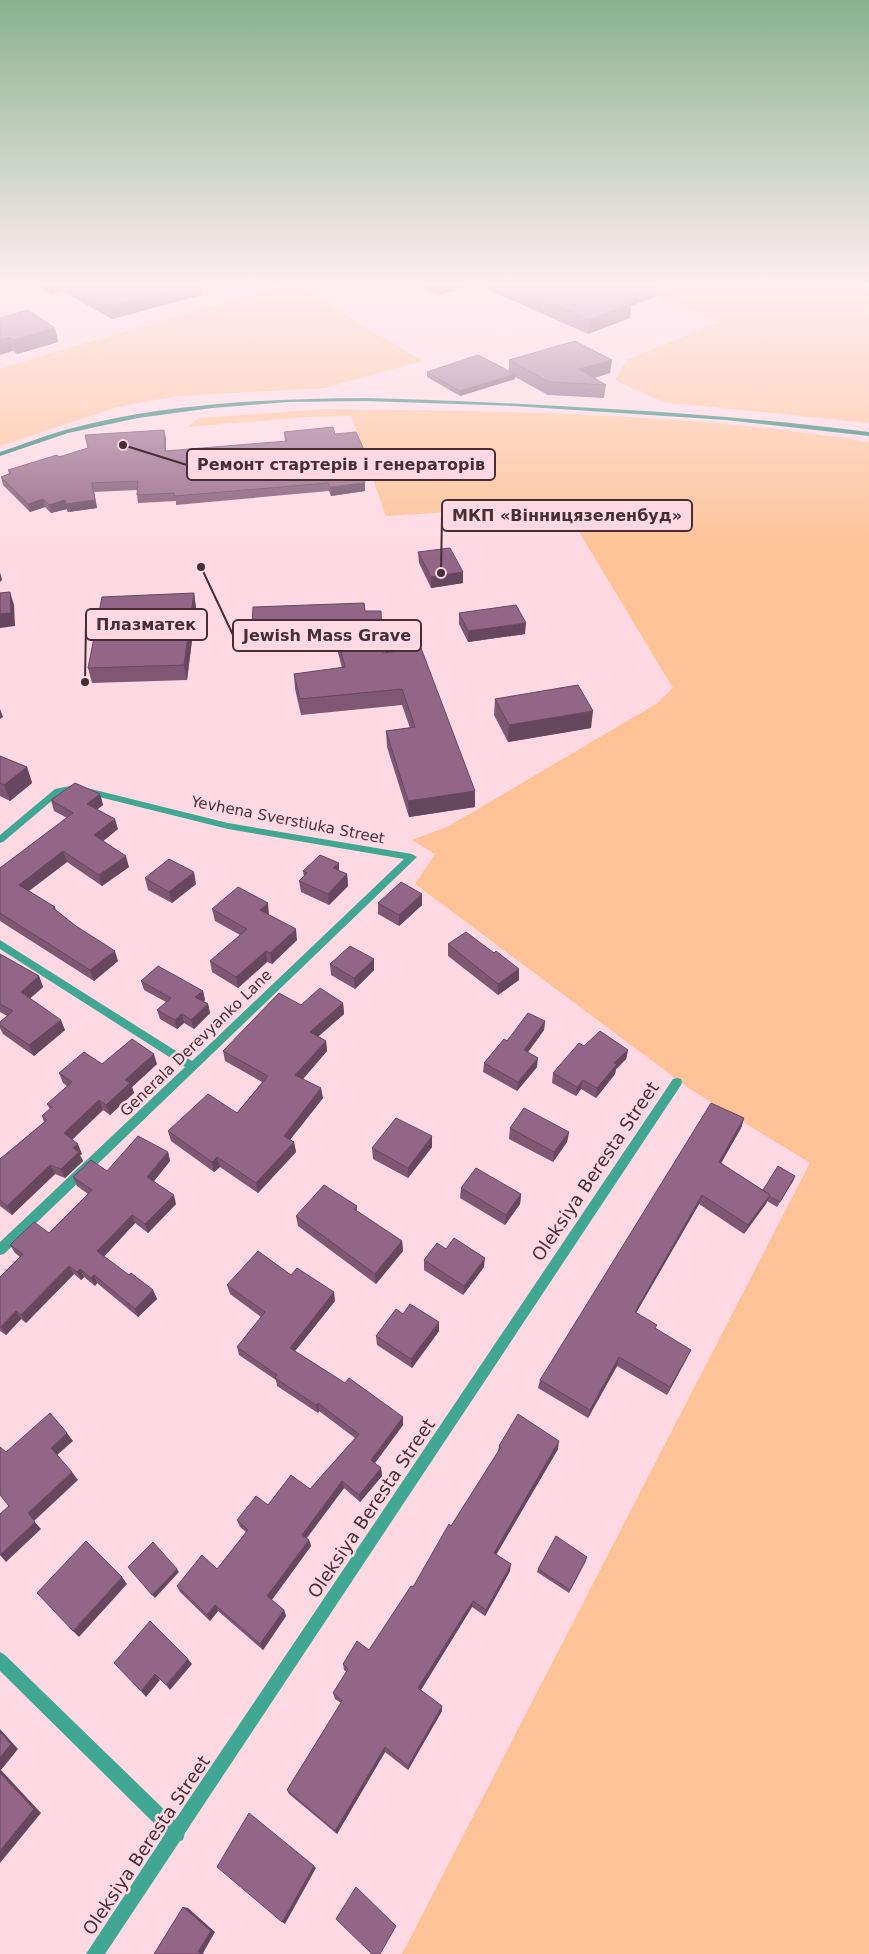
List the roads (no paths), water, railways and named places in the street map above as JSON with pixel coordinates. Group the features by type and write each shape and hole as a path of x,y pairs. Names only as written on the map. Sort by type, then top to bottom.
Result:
{"main road":[{"path":"0,454 54,436 122,418 250,404 325,401 518,404 712,416 869,434"}],"street":[{"name":"Yevhena Sverstiuka Street","path":"0,840 58,791 75,788 228,826 412,857"},
{"name":"Generala Derevyanko Lane","path":"0,1250 412,857"},
{"path":"0,944 193,1067"},
{"name":"Oleksiya Beresta Street","path":"95,1954 177,1834 677,1082"},
{"path":"0,1660 177,1834"}],"place":[{"name":"Ремонт стартерів і генераторів","path":"123,445"},
{"name":"Jewish Mass Grave","path":"201,567"},
{"name":"МКП «Вінницязеленбуд»","path":"441,573"},
{"name":"Плазматек","path":"85,682"}]}
